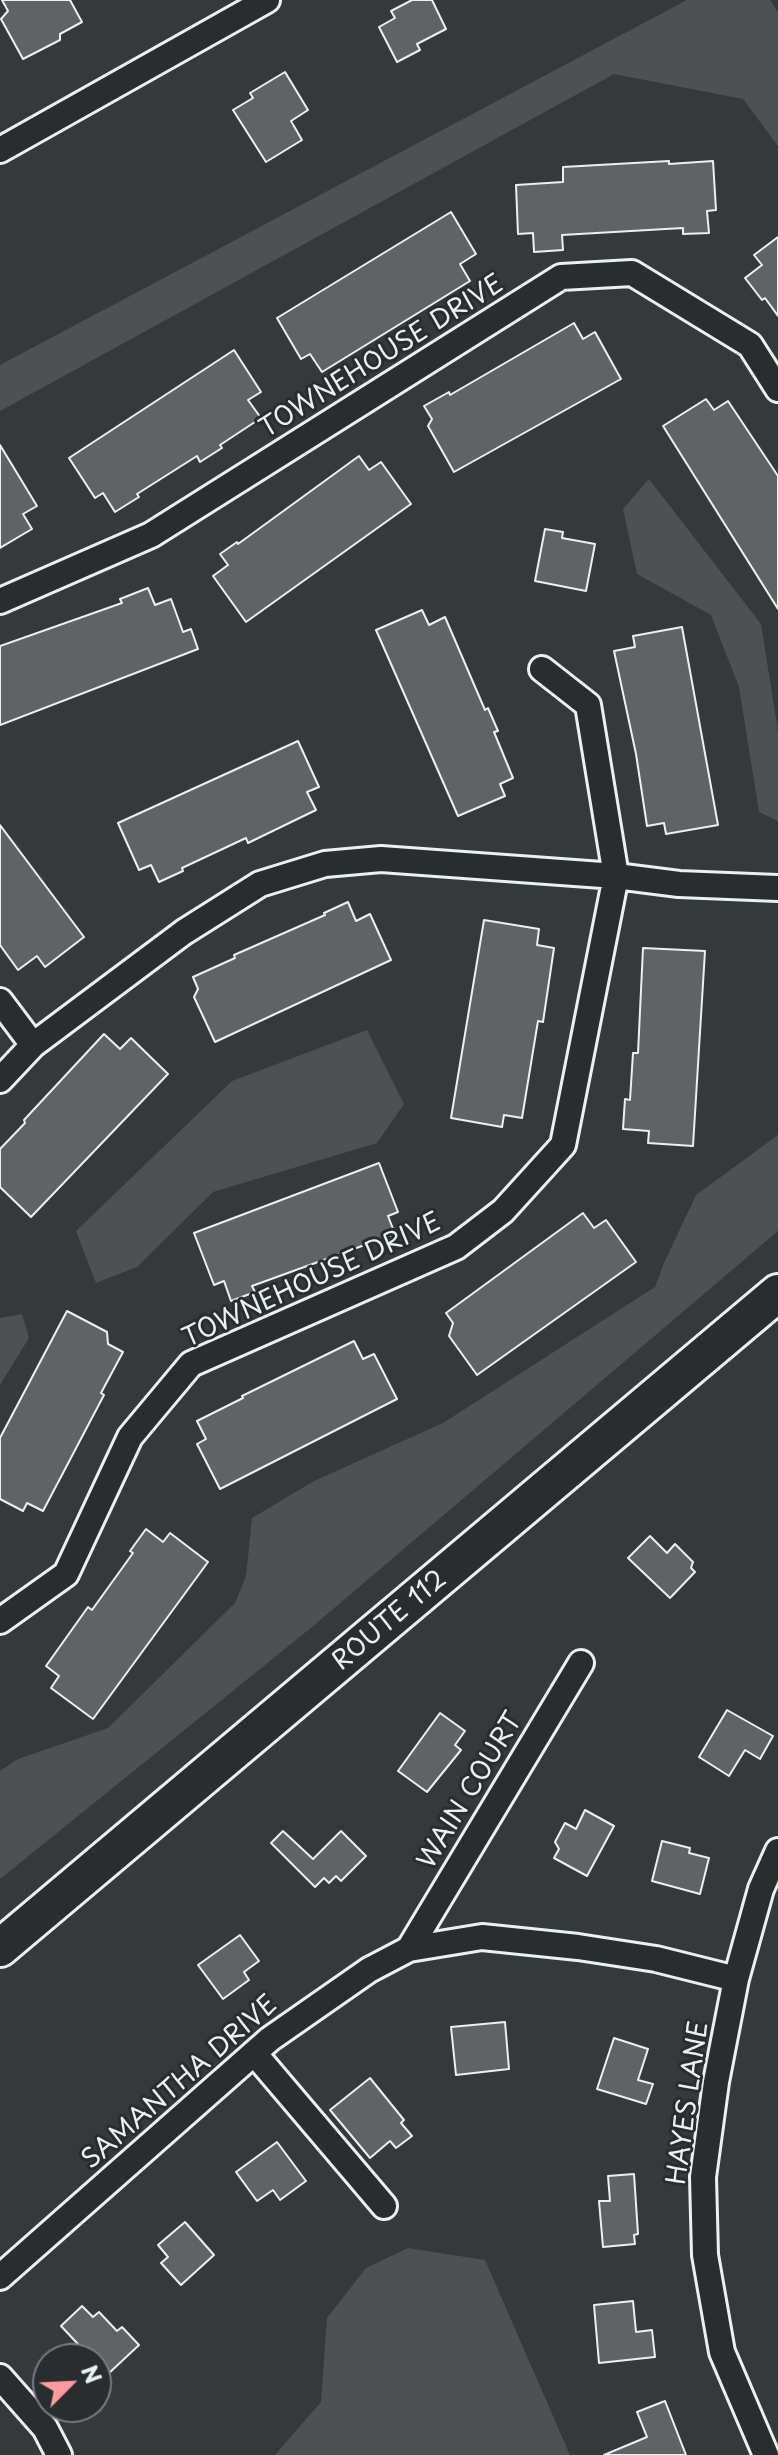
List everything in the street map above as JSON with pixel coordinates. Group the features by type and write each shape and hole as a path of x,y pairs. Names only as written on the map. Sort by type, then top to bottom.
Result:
{"main road":[{"name":"ROUTE 112","path":"0,1948 778,1293"}],"street":[{"path":"0,150 267,0"},
{"name":"TOWNEHOUSE DRIVE","path":"0,601 151,535 561,277 632,273 750,345 778,389"},
{"path":"542,669 588,705 616,876"},
{"path":"0,1080 33,1045 184,932 260,884 291,872 325,864 381,859 616,876 679,884 778,888"},
{"name":"TOWNEHOUSE DRIVE","path":"0,1621 66,1574 130,1437 191,1364 456,1247 503,1211 563,1145 616,876"},
{"path":"0,1001 33,1045"},
{"name":"WAIN COURT","path":"409,1949 581,1663"},
{"name":"HAYES LANE","path":"766,2455 722,2352 705,2255 703,2177 716,2082 736,1979 761,1889 778,1851"},
{"path":"409,1949 482,1937 656,1959 736,1979"},
{"name":"SAMANTHA DRIVE","path":"0,2277 254,2053 334,1993 409,1949"},
{"path":"254,2053 384,2206"},
{"path":"0,2377 45,2428 59,2455"}],"shaded area":[{"path":"687,0 770,0 778,12 778,146 743,99 614,74 0,411 0,365"},
{"path":"649,479 761,624 778,731 778,821 759,812 739,687 711,615 637,574 623,509"},
{"path":"367,1030 404,1104 377,1143 213,1192 137,1267 96,1283 76,1231 232,1081"},
{"path":"778,1135 778,1231 312,1627 0,1879 0,1771 18,1759 108,1728 235,1603 246,1576 252,1518 314,1481 443,1423 655,1287 696,1195"},
{"path":"22,1314 29,1338 0,1385 0,1318"},
{"path":"408,2248 485,2260 570,2455 275,2455 321,2402 327,2318 366,2268"}],"building":[{"path":"2,0 70,0 82,22 60,34 60,40 23,59 1,19 8,11"},
{"path":"412,0 432,0 446,29 417,44 420,50 397,62 379,27 395,18 391,11"},
{"path":"285,72 308,110 291,121 302,140 266,162 233,110 253,98 250,93"},
{"path":"669,161 669,164 713,161 716,210 707,211 709,233 683,234 683,228 562,235 563,250 534,252 533,233 518,234 516,185 563,182 563,167"},
{"path":"451,212 476,254 460,264 470,281 322,372 310,354 301,359 277,318"},
{"path":"778,237 778,316 745,278 762,265 754,255"},
{"path":"574,323 583,339 595,332 621,379 454,472 428,426 432,419 424,406 449,392 450,395"},
{"path":"234,350 261,392 248,400 261,418 220,445 222,448 200,462 197,456 137,494 139,497 115,512 103,493 95,498 69,458"},
{"path":"706,399 714,410 728,401 778,476 778,609 663,426"},
{"path":"0,445 37,506 23,514 32,529 0,548"},
{"path":"359,456 369,470 381,462 411,504 246,622 213,576 228,565 220,554"},
{"path":"545,529 563,532 562,538 595,544 586,591 535,581"},
{"path":"148,588 155,605 171,599 183,632 191,629 198,649 0,725 0,646 122,603 120,599"},
{"path":"422,610 429,625 445,617 485,710 488,708 498,731 494,732 513,778 500,784 505,796 458,816 376,630"},
{"path":"682,627 718,825 666,834 664,823 647,826 636,754 614,651 635,647 633,636"},
{"path":"298,741 319,787 307,792 316,810 248,843 246,838 159,882 151,865 139,870 118,823"},
{"path":"0,825 84,937 45,967 37,956 18,970 0,945"},
{"path":"348,902 356,921 370,914 391,960 215,1042 194,997 198,989 193,977"},
{"path":"484,920 539,929 537,945 554,948 543,1022 538,1021 522,1118 504,1115 502,1127 451,1118"},
{"path":"643,948 705,951 693,1146 648,1143 649,1131 623,1129 625,1099 630,1100 633,1053 638,1053"},
{"path":"104,1034 120,1049 131,1038 168,1074 31,1217 0,1187 0,1149"},
{"path":"379,1163 398,1212 388,1216 395,1234 252,1286 255,1292 231,1301 224,1281 214,1285 194,1233"},
{"path":"583,1213 594,1228 606,1220 636,1262 477,1375 449,1336 453,1323 446,1313"},
{"path":"67,1311 107,1332 108,1344 123,1352 43,1511 27,1503 23,1511 0,1499 0,1438"},
{"path":"354,1341 363,1359 374,1354 397,1399 220,1489 197,1444 206,1439 197,1421"},
{"path":"146,1529 163,1542 170,1533 208,1562 93,1719 51,1688 59,1676 46,1666 88,1607 92,1610 133,1553 130,1551"},
{"path":"650,1536 667,1553 675,1544 693,1562 691,1568 695,1572 670,1598 628,1558"},
{"path":"727,1710 773,1736 760,1759 745,1750 729,1776 699,1757"},
{"path":"440,1713 465,1731 455,1745 461,1750 427,1792 398,1771"},
{"path":"585,1810 614,1826 587,1876 554,1858 559,1849 555,1842 565,1823 576,1829"},
{"path":"283,1831 313,1859 341,1831 366,1856 341,1881 336,1876 329,1883 324,1878 315,1887 271,1843"},
{"path":"662,1841 690,1848 689,1853 709,1858 700,1894 652,1881"},
{"path":"240,1935 259,1961 244,1972 249,1980 223,1999 198,1965"},
{"path":"505,2022 509,2069 456,2075 451,2027"},
{"path":"614,2038 648,2049 638,2080 653,2084 646,2104 597,2089"},
{"path":"370,2078 404,2120 401,2123 412,2136 396,2148 390,2141 370,2158 330,2110"},
{"path":"277,2142 306,2181 280,2200 273,2190 257,2201 236,2172"},
{"path":"634,2174 638,2234 634,2235 635,2244 603,2247 599,2201 610,2201 608,2176"},
{"path":"185,2222 214,2255 181,2285 161,2263 168,2257 158,2245"},
{"path":"633,2301 636,2332 652,2330 655,2357 599,2363 594,2305"},
{"path":"82,2306 93,2317 99,2312 117,2331 122,2327 139,2345 112,2370 112,2343 77,2343 61,2326"},
{"path":"665,2401 686,2455 604,2455 647,2437 637,2412"}]}
